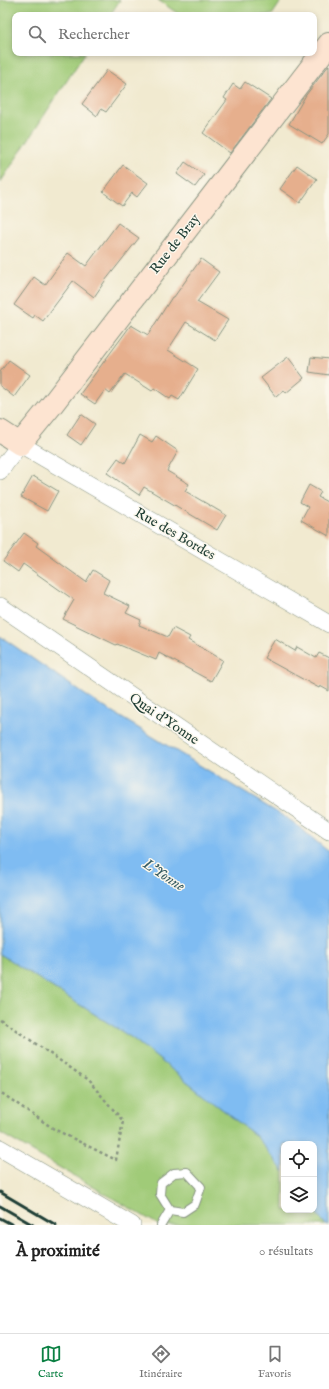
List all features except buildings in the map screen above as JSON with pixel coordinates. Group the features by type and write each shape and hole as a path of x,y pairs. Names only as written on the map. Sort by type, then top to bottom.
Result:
{"street":[{"name":"Rue de Bray","path":"0,471 329,44"},
{"path":"0,432 20,444"},
{"name":"Rue des Bordes","path":"20,444 329,624"},
{"name":"Quai d'Yonne","path":"0,606 329,831"},
{"path":"0,1148 132,1225"}],"lane":[{"path":"187,1172 201,1187 195,1204 183,1212 170,1210 160,1194 161,1183 174,1173 187,1172"},
{"path":"161,1225 170,1210"}],"path":[{"path":"0,1019 88,1080 123,1121 116,1160 54,1129 0,1092"}],"green space":[{"path":"0,0 120,0 112,12 12,12 12,56 83,56 0,183"},
{"path":"158,0 282,0 274,12 176,12"},
{"path":"0,954 132,1038 256,1136 281,1168 281,1213 316,1213 326,1225 159,1225 0,1133"}],"water":[{"name":"L'Yonne","path":"0,636 94,701 293,822 329,852 329,1225 326,1225 316,1213 317,1141 281,1141 281,1168 256,1136 132,1038 0,954"}],"railway":[{"path":"0,1192 56,1225"},
{"path":"0,1206 33,1225"},
{"path":"0,1218 13,1225"}]}
